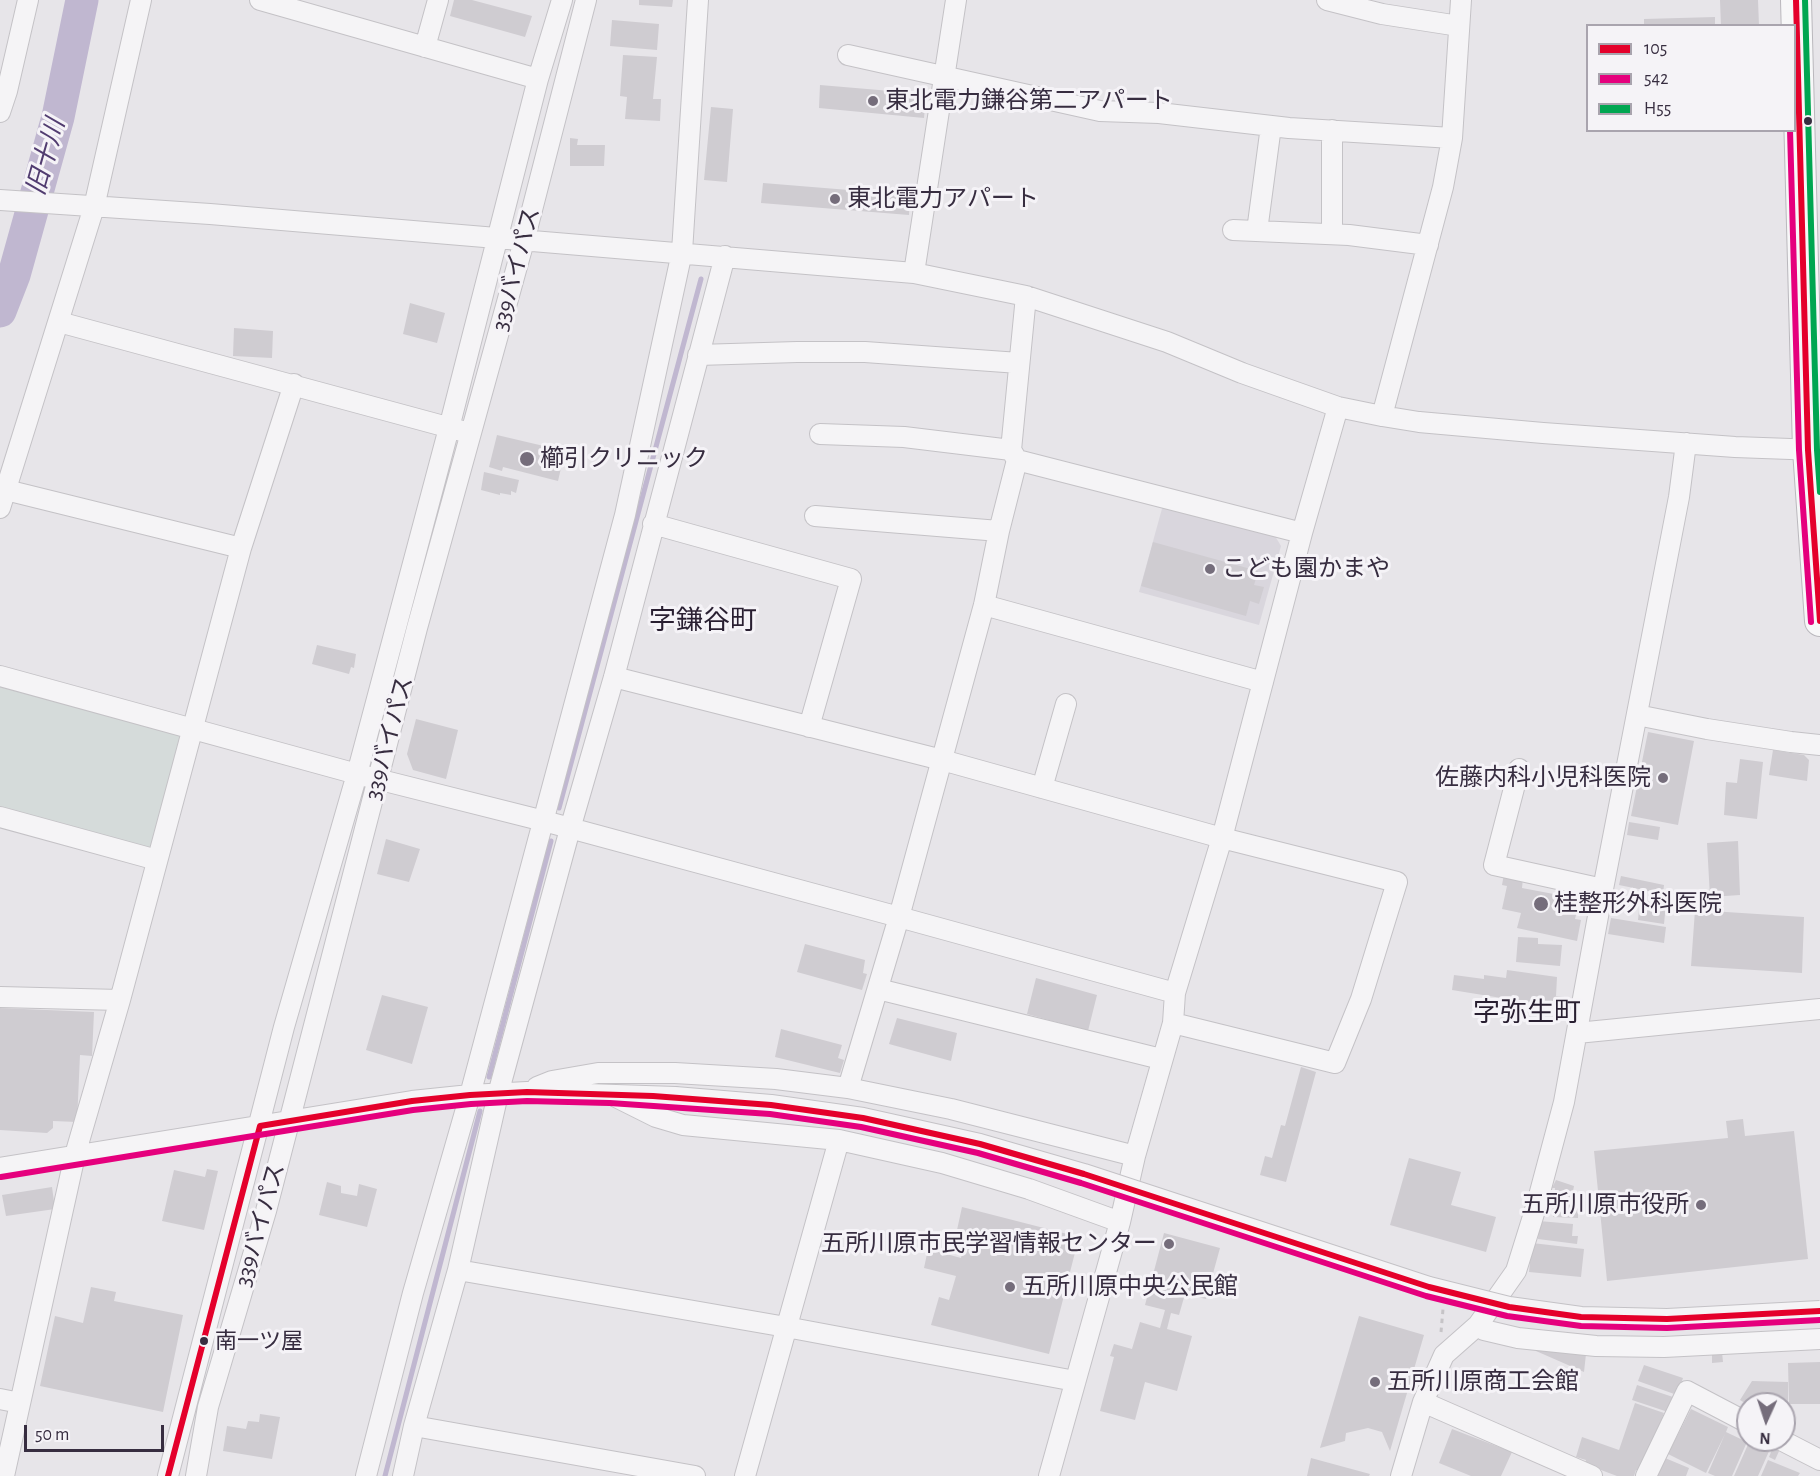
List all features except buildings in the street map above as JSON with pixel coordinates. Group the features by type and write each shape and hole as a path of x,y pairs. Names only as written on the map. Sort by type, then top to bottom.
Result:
{"highway":[{"path":"1796,0 1820,621"}],"street":[{"path":"1,106 28,0"},
{"path":"141,0 94,207 3,499 241,548"},
{"path":"260,0 538,79"},
{"path":"425,47 438,0"},
{"path":"168,1476 284,1028 357,774 449,428 538,79 562,0"},
{"name":"339バイパス","path":"196,1476 208,1407 266,1211 378,779 524,241 586,0"},
{"path":"366,1476 413,1293 470,1095 544,821 624,515 682,252 698,0"},
{"path":"914,273 956,0"},
{"path":"1327,0 1382,14 1459,26"},
{"path":"1382,416 1443,187 1452,138 1461,0"},
{"path":"848,55 1100,111 1159,113 1271,126 1452,138"},
{"path":"1257,231 1271,126"},
{"path":"1332,130 1332,234"},
{"path":"0,200 222,215 914,273 1026,296 1167,342 1242,373 1338,407 1382,416 1419,422 1543,433 1814,450"},
{"path":"1233,230 1332,234 1428,245"},
{"path":"403,1476 414,1426 458,1270 498,1094 614,676 724,256"},
{"path":"848,1089 899,917 984,605 1014,455 1019,363 1026,296"},
{"path":"60,322 471,433"},
{"path":"698,355 865,352 1019,363"},
{"path":"4,1476 75,1155 120,1000 241,548 294,384"},
{"path":"1049,1476 1120,1222 1161,1059 1173,1023 1175,993 1222,838 1302,533 1338,407"},
{"path":"820,434 904,437 1014,455 1302,533"},
{"path":"1401,1476 1423,1402 1444,1355 1478,1325 1516,1271 1536,1207 1564,1102 1679,497 1686,443"},
{"path":"814,516 999,531"},
{"path":"653,524 851,579 809,727"},
{"path":"984,605 1263,682"},
{"path":"0,676 1175,993"},
{"path":"614,676 942,760 1222,838 1397,882 1361,999 1335,1063 1173,1023"},
{"path":"1042,788 1066,704"},
{"path":"1636,715 1738,734 1820,745"},
{"path":"1519,769 1494,865 1603,888"},
{"path":"0,817 157,860"},
{"path":"878,989 1161,1059"},
{"path":"0,997 120,1000"},
{"path":"1577,1033 1820,1009"},
{"path":"527,1092 552,1081 598,1073 675,1073 776,1079 848,1089 951,1109 1135,1156"},
{"path":"0,1168 412,1101 527,1092 675,1097 771,1105 863,1118 980,1144 1084,1174 1429,1287 1509,1307 1581,1317 1667,1319 1820,1311"},
{"path":"610,1094 656,1117 683,1125 839,1140 942,1163 1029,1189 1120,1222"},
{"path":"745,1476 839,1140"},
{"path":"458,1270 786,1327 1075,1381"},
{"path":"1478,1325 1484,1330 1518,1338 1596,1346 1664,1347 1820,1339"},
{"path":"1646,1476 1687,1391 1736,1417"},
{"path":"0,1399 20,1403"},
{"path":"1423,1402 1592,1476"},
{"path":"414,1426 695,1476"},
{"path":"1796,1448 1820,1460"}],"path":[{"path":"1441,1334 1444,1303"}],"shaded area":[{"name":"こども園かまや","path":"1163,505 1275,536 1281,546 1259,625 1139,592"},
{"path":"0,687 180,735 151,849 0,809"}],"waterway":[{"name":"旧十川","path":"0,311 14,275 58,117 82,0"},
{"path":"559,808 701,279"},
{"path":"489,1077 551,841"},
{"path":"385,1476 480,1111"}],"transit line":[{"name":"105","path":"1796,0 1808,450 1820,621"},
{"name":"H55","path":"1805,0 1820,492"},
{"name":"542","path":"1790,132 1799,450 1811,622"},
{"name":"105","path":"168,1476 260,1126 412,1101 470,1095 527,1092 653,1096 771,1105 863,1118 980,1144 1084,1174 1429,1287 1509,1307 1581,1317 1667,1319 1820,1311"},
{"name":"542","path":"1,1177 413,1110 471,1104 527,1101 610,1103 770,1114 861,1127 978,1153 1081,1183 1426,1296 1507,1316 1581,1326 1667,1328 1820,1320"}],"place":[{"name":"東北電力鎌谷第二アパート","path":"873,101"},
{"name":"東北電力アパート","path":"835,199"},
{"name":"櫛引クリニック","path":"527,459"},
{"name":"こども園かまや","path":"1210,569"},
{"name":"佐藤内科小児科医院","path":"1663,778"},
{"name":"桂整形外科医院","path":"1541,904"},
{"name":"五所川原市役所","path":"1701,1205"},
{"name":"五所川原市民学習情報センター","path":"1169,1244"},
{"name":"五所川原中央公民館","path":"1010,1287"},
{"name":"南一ツ屋","path":"204,1341"},
{"name":"五所川原商工会館","path":"1375,1382"}],"district":[{"name":"字鎌谷町","path":"703,621"},
{"name":"字弥生町","path":"1527,1013"}]}
